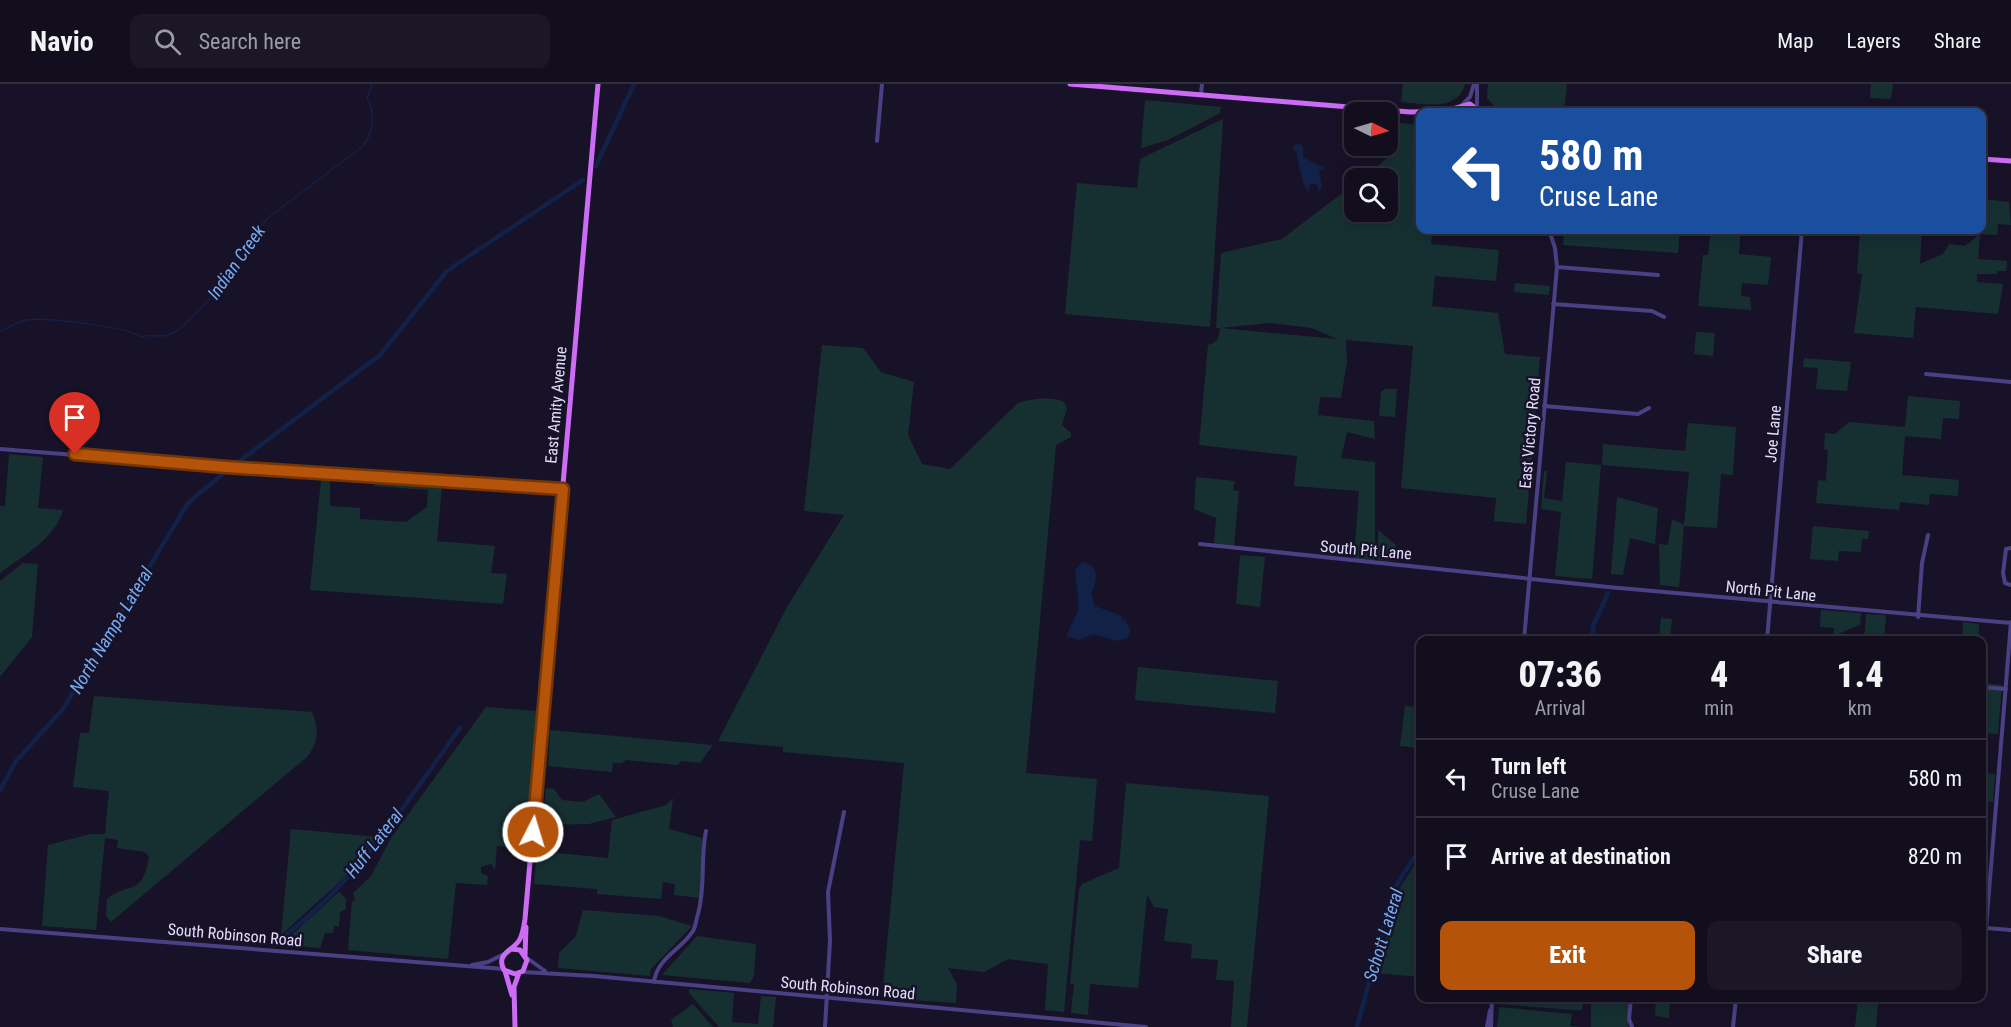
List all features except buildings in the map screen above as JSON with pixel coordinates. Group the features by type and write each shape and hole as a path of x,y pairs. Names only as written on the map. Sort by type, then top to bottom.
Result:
{"main road":[{"name":"East Amity Avenue","path":"526,957 525,919 596,84"},
{"path":"1070,84 1416,112"},
{"path":"1459,108 1470,104 1476,108"},
{"path":"1410,112 1416,114"},
{"path":"1986,159 2011,161"},
{"name":"East Amity Avenue","path":"511,949 520,939 525,919"},
{"path":"515,1027 516,1008 514,987 526,964 526,957 520,950 511,949 504,954 501,962 516,1008"},
{"path":"504,970 511,974 520,972"}],"street":[{"path":"877,141 882,84"},
{"path":"1201,96 1202,84"},
{"path":"1459,108 1470,97 1475,84"},
{"path":"1475,84 1479,108"},
{"name":"East Victory Road","path":"1524,636 1557,267 1555,248 1550,234"},
{"name":"Joe Lane","path":"1767,636 1802,234"},
{"path":"1557,267 1658,275"},
{"path":"1553,304 1652,311 1664,317"},
{"path":"1926,374 2011,382"},
{"path":"1544,406 1638,414 1649,408"},
{"path":"0,449 248,469 563,489"},
{"path":"1918,617 1922,563 1928,535"},
{"name":"South Pit Lane","path":"1200,544 1530,578"},
{"path":"2011,548 2006,549 2003,573 2006,583 2011,585"},
{"name":"North Pit Lane","path":"1530,578 1918,617 2011,622"},
{"path":"2011,622 1986,928 2011,930"},
{"path":"1986,687 2006,689"},
{"path":"825,1027 830,941 828,892 844,812"},
{"path":"654,982 659,966 695,926 704,891 702,855 706,831"},
{"name":"South Robinson Road","path":"0,928 504,970"},
{"name":"South Robinson Road","path":"468,966 488,962 504,954"},
{"name":"South Robinson Road","path":"526,957 549,972"},
{"name":"South Robinson Road","path":"520,972 549,972 1146,1027"},
{"path":"1489,1027 1492,1002"},
{"path":"1631,1002 1629,1019 1632,1027"},
{"path":"1733,1027 1736,1002"}],"green space":[{"path":"1403,84 1465,84 1455,99 1447,103 1429,105 1401,102"},
{"path":"1488,84 1567,84 1564,108 1495,107 1487,98"},
{"path":"1871,84 1893,84 1891,99 1870,98"},
{"path":"1145,100 1221,107 1220,113 1168,140 1141,148"},
{"path":"1223,119 1210,327 1065,314 1077,183 1137,188 1140,159"},
{"path":"1400,123 1416,125 1416,234 1432,234 1431,244 1499,250 1496,281 1435,276 1432,306 1498,313 1505,354 1540,357 1526,524 1494,521 1496,498 1401,488 1413,346 1346,340 1347,362 1341,398 1320,397 1318,415 1374,421 1375,439 1347,432 1341,458 1375,462 1375,560 1354,558 1359,491 1294,486 1297,456 1199,445 1208,345 1216,341 1220,331 1220,328 1216,328 1221,253 1282,239 1344,192 1344,222 1398,222 1398,168 1374,168 1388,156 1398,156","holes":["1270,323 1312,328 1337,339 1220,328"]},
{"path":"1986,199 2009,202 2011,225 1998,224 1997,235 1980,234 1986,234"},
{"path":"1564,234 1680,234 1678,253 1563,245"},
{"path":"1711,234 1741,234 1739,254 1771,257 1768,285 1742,283 1741,296 1750,297 1751,310 1698,306 1703,255 1708,255"},
{"path":"1860,234 1922,234 1920,264 1943,254 1949,244 1965,246 1980,234 1978,259 2007,261 2006,271 1997,271 1997,274 1977,274 1977,282 2003,284 1998,314 1916,307 1913,338 1854,333 1862,274 1857,273"},
{"path":"1515,283 1550,286 1549,295 1514,292"},
{"path":"1696,332 1715,333 1713,356 1694,354"},
{"path":"822,345 863,348 881,372 914,382 908,435 922,464 950,469 1018,403 1035,399 1054,399 1064,402 1067,408 1062,425 1071,433 1071,437 1056,445 1026,773 1097,779 1092,841 1080,840 1064,1012 1045,1010 1048,964 1008,959 984,972 948,968 957,984 956,1003 882,998 904,763 783,752 783,747 718,741 787,607 844,515 804,511"},
{"path":"1804,358 1851,362 1847,391 1816,389 1818,368 1803,367"},
{"path":"1385,389 1397,389 1395,417 1379,416 1381,392"},
{"path":"1908,396 1960,401 1959,419 1943,418 1941,439 1905,436 1902,475 1959,480 1958,496 1930,494 1929,505 1900,502 1899,510 1816,503 1818,480 1826,481 1828,450 1824,449 1825,433 1835,434 1849,422 1905,427"},
{"path":"1688,423 1736,427 1733,475 1721,474 1717,528 1684,526 1679,587 1660,585 1659,544 1668,545 1672,519 1684,525 1689,472 1602,465 1603,444 1685,451"},
{"path":"9,454 43,457 38,508 63,510 59,521 45,538 0,573 0,506 5,506"},
{"path":"1566,462 1601,465 1592,579 1555,576 1561,512 1541,509 1544,471 1547,471 1544,498 1562,501"},
{"path":"1196,477 1235,481 1233,490 1239,491 1234,546 1214,544 1216,518 1194,509"},
{"path":"321,480 330,480 330,506 360,508 360,519 406,522 427,507 428,490 374,486 376,481 442,487 437,541 495,546 491,573 507,574 503,604 310,590"},
{"path":"1617,497 1658,508 1655,544 1630,538 1623,575 1611,574"},
{"path":"1813,526 1869,531 1868,539 1862,539 1861,552 1839,551 1838,561 1810,559"},
{"path":"1378,530 1396,545 1395,561 1378,560"},
{"path":"1240,555 1265,557 1260,607 1236,604"},
{"path":"23,563 38,564 32,637 0,677 0,581"},
{"path":"1821,610 1861,613 1860,625 1833,636 1834,628 1820,627"},
{"path":"1866,614 1886,615 1884,636 1864,636"},
{"path":"1661,618 1672,619 1670,636 1659,636"},
{"path":"1963,622 1979,624 1979,636 1962,636"},
{"path":"1138,667 1278,681 1275,713 1135,700"},
{"path":"1986,683 2002,685 1998,734 1986,733"},
{"path":"94,696 312,712 317,729 316,740 308,756 111,922 106,916 107,899 138,884 143,878 149,857 145,852 117,848 118,840 105,838 96,930 42,926 48,845 90,834 105,834 109,791 73,787 80,733 89,733"},
{"path":"1405,706 1416,707 1416,748 1400,746"},
{"path":"486,707 537,711 525,848 497,846 495,870 491,864 481,867 481,873 488,876 487,885 456,883 448,959 348,950 352,901 355,901 353,893 371,876 391,838"},
{"path":"550,730 713,745 700,763 681,761 678,765 626,760 622,763 613,763 612,772 548,766"},
{"path":"1986,773 1995,774 1993,802 1986,801"},
{"path":"1126,783 1269,796 1247,1027 1231,1027 1234,981 1216,980 1218,960 1191,958 1192,944 1164,941 1168,909 1154,907 1147,895 1138,988 1090,984 1088,1015 1071,1013 1074,984 1070,984 1079,889 1082,884 1119,868"},
{"path":"546,788 554,789 562,800 583,802 599,794 616,817 589,824 542,825"},
{"path":"673,798 669,829 702,838 701,898 674,895 675,884 663,882 661,899 597,894 597,889 534,884 537,851 608,858 612,820 666,805"},
{"path":"291,829 379,837 345,877 281,935"},
{"path":"1416,863 1416,977 1376,973 1399,889"},
{"path":"339,892 346,899 346,909 340,912 339,926 334,926 333,933 325,933 320,948 287,945 287,939"},
{"path":"583,910 659,916 692,926 651,969 650,976 558,968 559,953 576,936"},
{"path":"697,936 756,944 754,976 750,983 662,975"},
{"path":"689,989 734,993 732,1022 758,1024 761,996 776,997 773,1027 719,1027 689,993"},
{"path":"1498,1002 1628,1002 1628,1027 1591,1027 1591,1003 1583,1003 1582,1010 1499,1004"},
{"path":"1656,1002 1670,1002 1669,1018 1655,1016"},
{"path":"1858,1002 1879,1002 1876,1027 1855,1027"},
{"path":"693,1004 713,1027 673,1027 671,1020"},
{"path":"1499,1007 1572,1014 1570,1026 1582,1027 1497,1027"}],"water":[{"path":"1300,144 1303,147 1303,157 1325,168 1319,170 1322,188 1318,191 1318,185 1310,183 1309,193 1303,182 1296,151 1293,150 1294,145"},
{"path":"1082,562 1092,566 1095,570 1096,579 1091,594 1095,606 1122,616 1121,621 1124,619 1131,630 1127,638 1117,641 1093,634 1079,640 1066,636 1079,609 1075,570"}],"waterway":[{"name":"Indian Creek","path":"0,331 23,321 36,319 104,326 141,337 165,336 173,333 211,298 213,291 219,292 237,255 268,218 363,146 372,122 372,110 367,98 372,84"},
{"name":"North Nampa Lateral","path":"596,166 634,84"},
{"name":"North Nampa Lateral","path":"460,262 583,180"},
{"name":"North Nampa Lateral","path":"237,463 380,355 446,272 457,264"},
{"name":"North Nampa Lateral","path":"0,790 16,761 63,709 188,503 224,473"},
{"name":"Schott Lateral","path":"1592,636 1593,626 1608,593"},
{"name":"Huff Lateral","path":"273,944 328,898 352,872 376,844 460,728"},
{"name":"Schott Lateral","path":"1357,1027 1394,889 1416,854"}],"route":[{"path":"75,454 226,467 563,489 533,832"}]}
